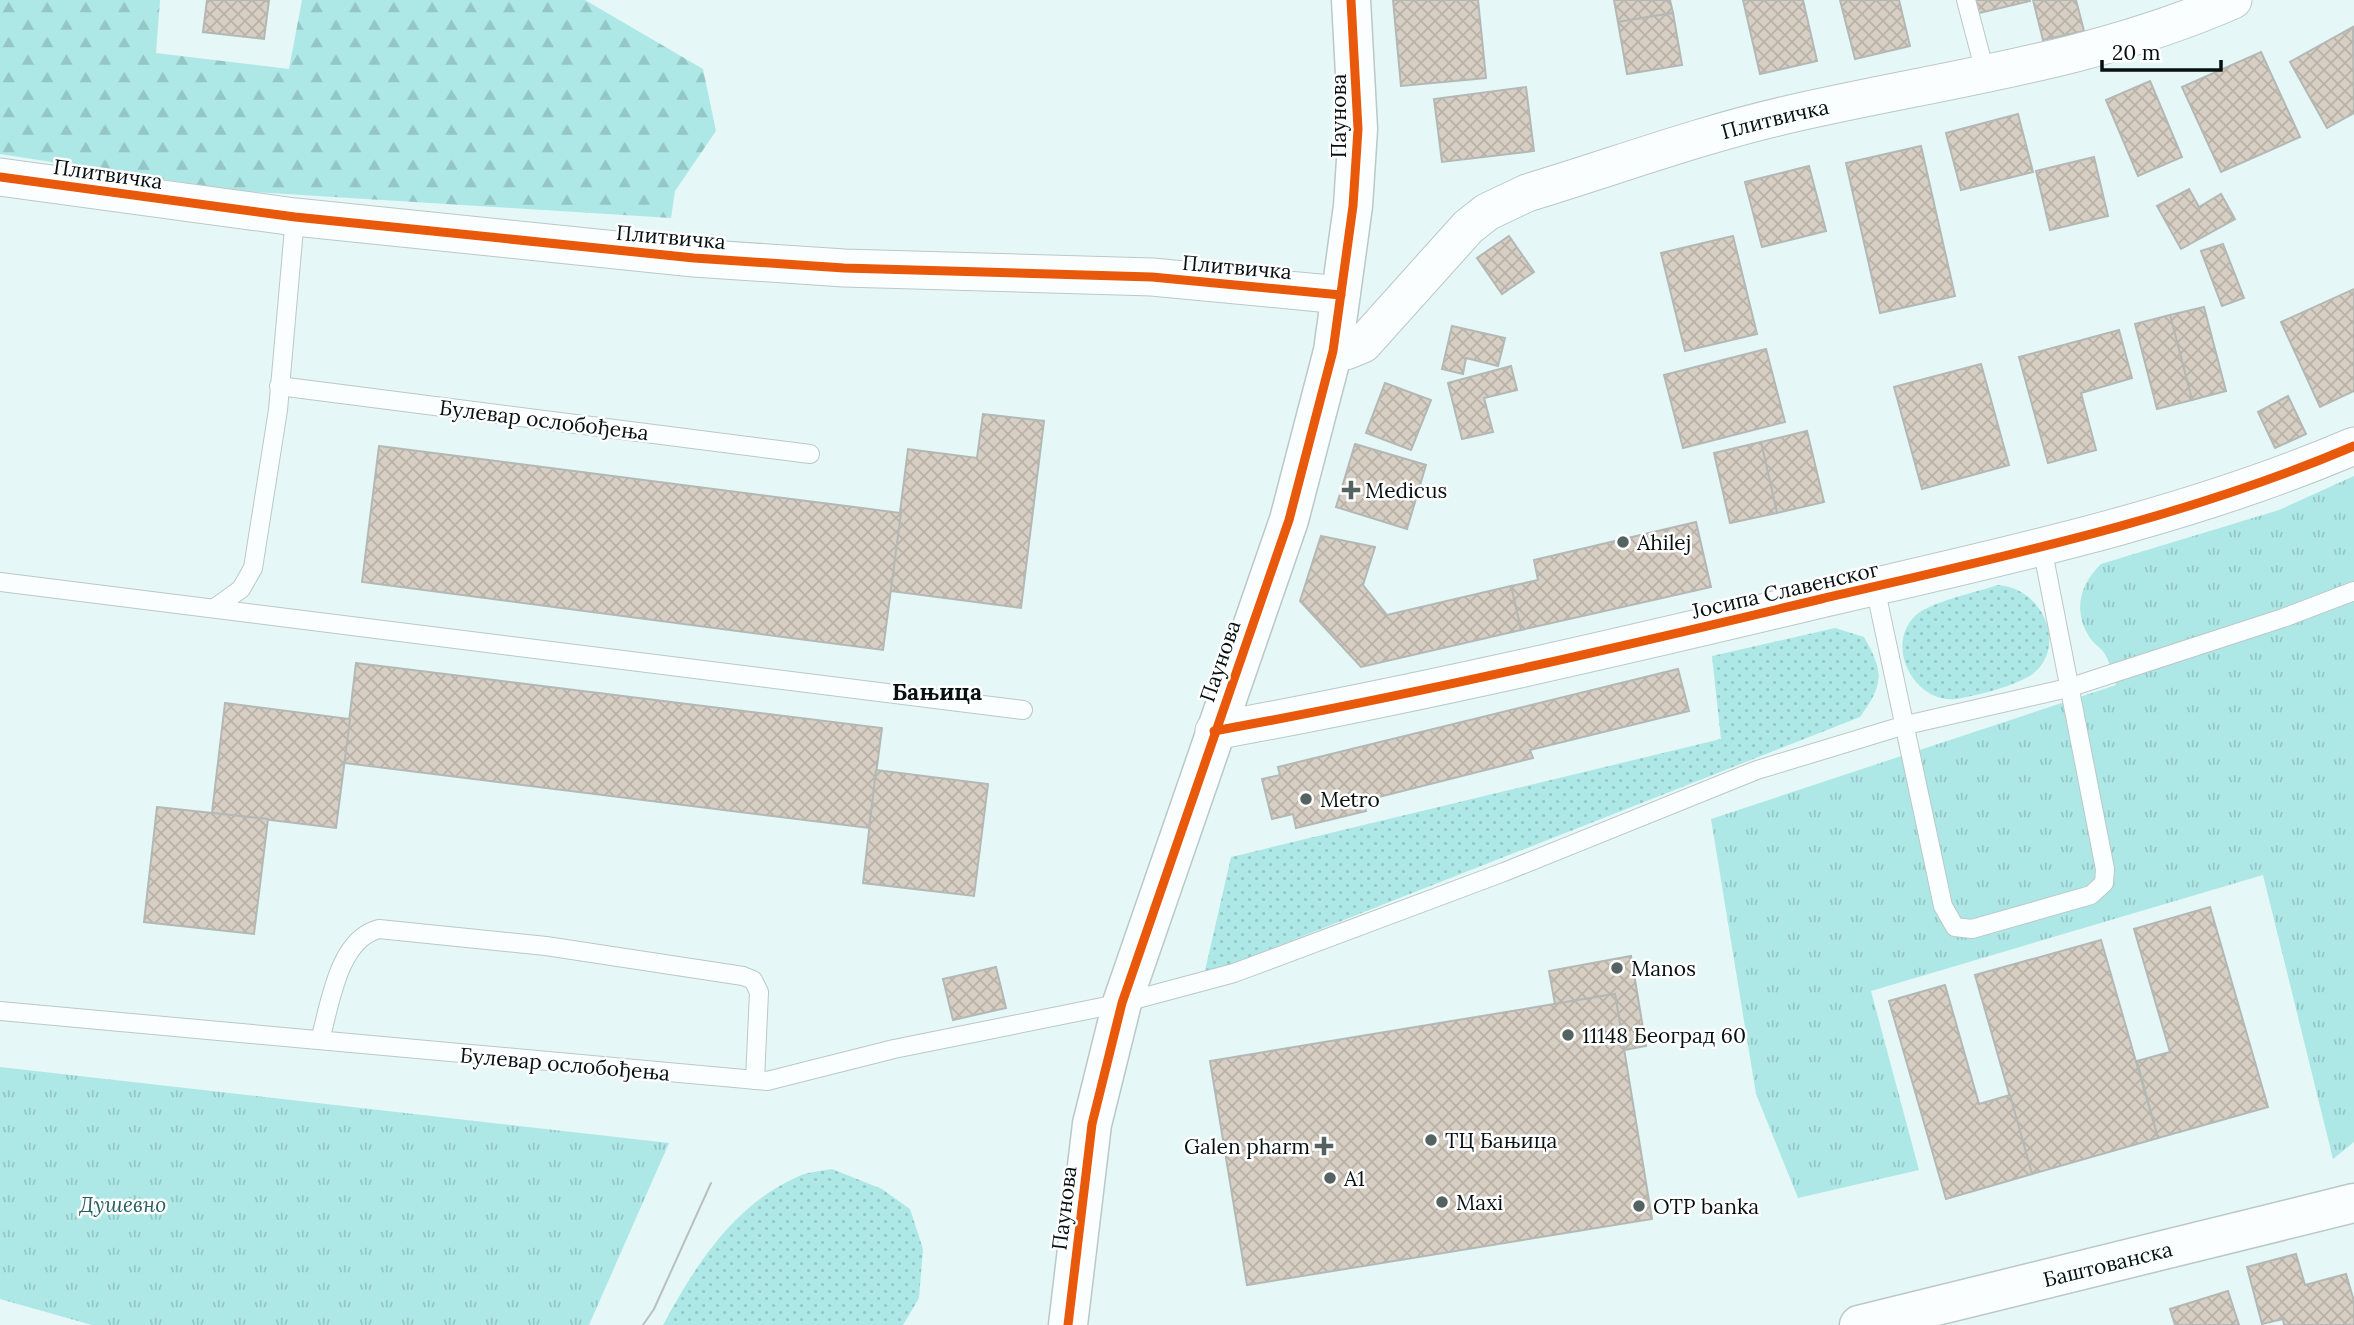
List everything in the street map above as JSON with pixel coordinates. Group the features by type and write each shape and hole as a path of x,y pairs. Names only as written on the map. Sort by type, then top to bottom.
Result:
{"street":[{"name":"Паунова","path":"1069,1325 1092,1124 1122,1003 1289,520 1308,457 1333,351 1353,206 1358,129 1351,0"},
{"name":"Плитвичка","path":"1333,351 1346,351 1363,344 1468,227 1488,212 1527,192 1783,115 2112,46 2175,25 2233,0"},
{"name":"Плитвичка","path":"0,177 295,217 694,258 844,268 1152,277 1341,295"},
{"name":"Јосипа Славенског","path":"1214,731 1542,665 2042,547 2242,491 2354,446"},
{"name":"Баштованска","path":"1859,1325 2354,1203"}],"lane":[{"path":"1966,0 1985,72"},
{"path":"216,607 241,589 253,568 266,495 295,217"},
{"name":"Булевар ослобођења","path":"279,386 810,454"},
{"path":"1875,587 1902,726 1942,906 1955,927 1972,929 2091,895 2104,883 2105,869 2042,547"},
{"path":"0,582 1023,710"},
{"name":"Булевар ослобођења","path":"0,1012 767,1081 894,1049 1122,1003 1234,973 1504,872 1757,770 1902,726 2068,688 2283,618 2354,591"},
{"path":"320,1040 344,963 356,942 368,931 379,929 442,933 743,976 753,981 759,992 755,1080"}],"green space":[{"path":"0,0 160,0 156,53 289,69 302,0 585,0 703,69 716,131 675,191 671,218 239,191 0,154"},
{"path":"2354,476 2354,1142 2333,1159 2263,875 1871,991 1919,1170 1798,1198 1756,1094 1711,819 2116,685 2105,654 2092,640 2081,618 2083,590 2101,564 2279,510"},
{"path":"1998,585 2015,589 2029,598 2040,610 2047,624 2049,639 2047,653 2040,667 2021,681 1987,692 1946,699 1932,695 1910,674 1904,660 1902,645 1905,630 1914,617 1930,607"},
{"path":"1835,628 1864,637 1878,669 1879,678 1874,696 1860,717 1204,975 1231,857 1721,739 1712,656"},
{"name":"Душевно","path":"0,1067 669,1143 589,1325 92,1325 0,1299"},
{"path":"832,1169 882,1189 910,1209 923,1249 919,1298 903,1325 663,1325 702,1260 717,1240 752,1205 795,1178"}],"building":[{"path":"207,0 269,0 264,39 203,32"},
{"path":"1393,0 1478,0 1486,78 1401,86"},
{"path":"1614,0 1670,0 1673,13 1618,22"},
{"path":"1743,0 1803,0 1817,61 1760,74"},
{"path":"1840,0 1899,0 1910,46 1855,59"},
{"path":"1972,0 2030,0 2030,1 1975,14"},
{"path":"2033,0 2076,0 2084,31 2043,40"},
{"path":"1673,13 1682,65 1627,74 1618,22"},
{"path":"2353,27 2354,113 2327,128 2290,62"},
{"path":"2261,52 2300,137 2221,172 2182,87"},
{"path":"2150,81 2182,157 2138,176 2106,100"},
{"path":"1526,87 1534,151 1442,162 1434,99"},
{"path":"2018,114 2033,172 1961,190 1946,133"},
{"path":"1921,146 1955,296 1880,313 1846,163"},
{"path":"2094,157 2108,216 2050,230 2036,171"},
{"path":"1809,166 1826,231 1762,247 1745,182"},
{"path":"2189,189 2199,207 2221,194 2235,219 2181,249 2157,206"},
{"path":"1509,236 1534,272 1502,294 1477,258"},
{"path":"1733,236 1757,334 1685,351 1661,253"},
{"path":"2223,244 2244,298 2222,306 2201,251"},
{"path":"2354,289 2354,391 2320,407 2281,322"},
{"path":"2204,307 2226,391 2192,400 2170,315"},
{"path":"2170,315 2192,400 2157,409 2135,324"},
{"path":"1452,326 1505,338 1498,366 1466,358 1463,374 1442,369"},
{"path":"2119,330 2132,378 2081,393 2096,450 2048,463 2019,357"},
{"path":"1766,349 1785,422 1683,448 1664,375"},
{"path":"1981,364 2009,465 1922,489 1894,387"},
{"path":"1511,366 1517,390 1484,398 1493,432 1462,439 1448,383"},
{"path":"1385,383 1431,400 1411,450 1366,433"},
{"path":"2288,396 2306,434 2275,448 2258,412"},
{"path":"983,414 1044,421 1021,608 890,591 908,449 977,458"},
{"path":"1807,431 1824,502 1777,513 1761,442"},
{"path":"1761,442 1777,513 1730,523 1714,453"},
{"path":"1355,444 1426,465 1407,529 1336,507"},
{"path":"379,446 901,513 883,650 362,582"},
{"path":"1696,522 1711,587 1521,630 1511,586 1538,580 1534,560"},
{"path":"1321,536 1375,547 1363,585 1387,615 1511,586 1521,630 1361,667 1300,601"},
{"path":"356,663 882,728 869,828 344,763"},
{"path":"1678,669 1689,711 1530,750 1533,758 1363,801 1366,811 1296,828 1293,814 1272,819 1262,779 1280,775 1278,767"},
{"path":"225,703 350,719 336,828 212,813"},
{"path":"876,770 988,784 974,896 863,883"},
{"path":"157,807 268,819 254,934 144,922"},
{"path":"2210,907 2268,1107 2158,1138 2137,1061 2170,1052 2134,929"},
{"path":"2101,940 2158,1138 2032,1174 1975,975"},
{"path":"1631,956 1646,1046 1624,1050 1615,994 1555,1004 1549,971"},
{"path":"996,967 1006,1008 953,1020 943,979"},
{"path":"1945,985 1979,1104 2010,1095 2032,1174 1946,1199 1889,1001"},
{"name":"ТЦ Бањица","path":"1615,994 1652,1219 1247,1285 1210,1061"},
{"path":"2296,1254 2305,1285 2346,1274 2354,1301 2354,1325 2284,1325 2283,1319 2262,1324 2247,1267"},
{"path":"2228,1291 2239,1325 2175,1325 2170,1309"}],"tram line":[{"path":"643,1325 654,1309 711,1183"}],"cycle path":[{"path":"1068,1325 1092,1124 1122,1003 1289,520 1333,351 1353,206 1358,129 1351,0"},
{"path":"0,177 295,217 694,258 844,268 1152,277 1341,295"},
{"path":"1214,731 1519,669 2024,551 2224,495 2354,446"}],"place":[{"name":"Medicus","path":"1351,490"},
{"name":"Ahilej","path":"1623,542"},
{"name":"Metro","path":"1306,799"},
{"name":"Manos","path":"1617,968"},
{"name":"11148 Београд 60","path":"1568,1035"},
{"name":"ТЦ Бањица","path":"1431,1140"},
{"name":"Galen pharm","path":"1324,1146"},
{"name":"A1","path":"1330,1178"},
{"name":"Maxi","path":"1442,1202"},
{"name":"OTP banka","path":"1639,1206"}],"district":[{"name":"Бањица","path":"937,691"}]}
